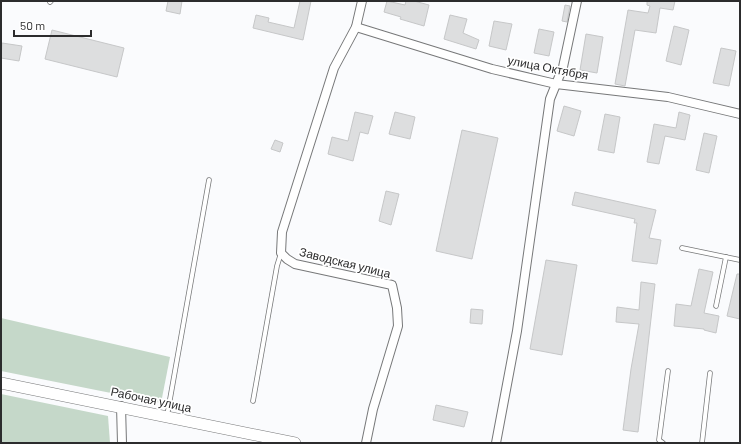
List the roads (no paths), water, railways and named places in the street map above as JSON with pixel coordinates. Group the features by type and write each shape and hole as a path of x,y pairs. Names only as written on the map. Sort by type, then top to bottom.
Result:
{"street":[{"name":"Заводская улица","path":"362,1 356,27 334,68 282,232 281,252 290,262 300,265 392,285 397,308 398,326 373,409 366,443"},
{"path":"496,443 517,331 550,99 563,67 577,1"},
{"name":"улица Октября","path":"356,27 492,69 556,84 668,97 740,114"},
{"name":"Рабочая улица","path":"1,383 121,406 295,443"},
{"path":"121,406 122,443"}],"lane":[{"path":"166,416 209,180"},
{"path":"682,248 740,260"},
{"path":"253,401 277,266 281,252"},
{"path":"716,306 726,257"},
{"path":"663,443 659,440 668,371"},
{"path":"702,443 710,373"}]}
